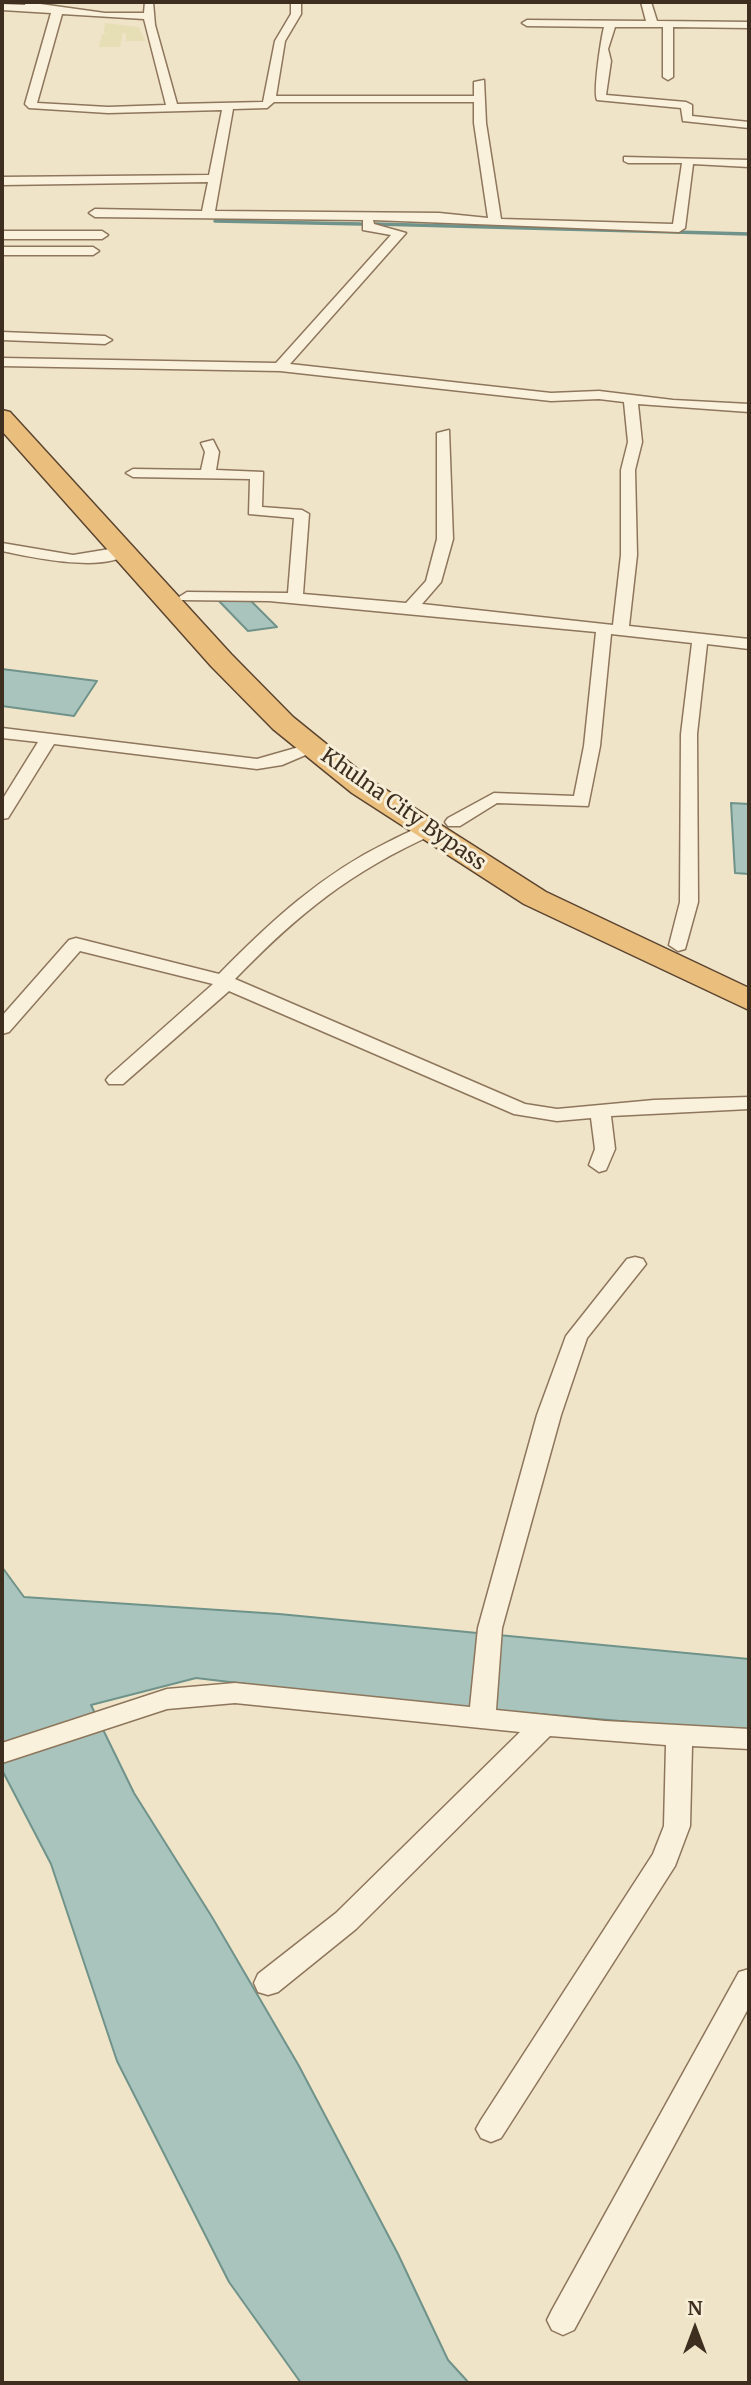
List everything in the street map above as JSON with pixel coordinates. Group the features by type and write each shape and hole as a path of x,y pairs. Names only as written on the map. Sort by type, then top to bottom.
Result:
{"highway":[{"name":"Khulna City Bypass","path":"2,398 187,597 296,708 417,799 441,826 535,898 749,1000"},
{"name":"Khulna City Bypass","path":"2,417 221,660 283,723 362,787 678,946 749,977"}],"street":[{"path":"148,2 149,16 172,106"},
{"path":"57,12 31,104 71,110 267,105 280,41 296,14 296,2"},
{"path":"646,2 653,26"},
{"path":"2,7 30,5 57,12 149,16"},
{"path":"527,23 667,27 749,25"},
{"path":"610,24 603,49 606,54 605,71 599,89 601,98 686,105 687,119 749,125"},
{"path":"667,27 668,77"},
{"path":"480,82 480,123 495,222"},
{"path":"270,99 480,99"},
{"path":"208,214 228,106"},
{"path":"628,159 749,163"},
{"path":"95,213 369,216 679,228 688,160"},
{"path":"2,181 215,178"},
{"path":"280,367 400,233 367,227 369,216"},
{"path":"2,234 102,235"},
{"path":"2,251 93,251"},
{"path":"2,335 105,340"},
{"path":"2,362 228,363 437,386 749,408"},
{"path":"116,1080 225,982 279,924 328,883 368,859 441,826 494,798 582,802 612,630 629,555 628,470 635,442 631,400"},
{"path":"410,608 433,582 445,539 444,433"},
{"path":"208,443 212,452 208,473"},
{"path":"133,472 258,475 254,511 302,514 295,598"},
{"path":"2,547 73,560 122,552"},
{"path":"187,597 211,594 295,598 749,644"},
{"path":"678,946 689,902 689,734 700,639"},
{"path":"2,733 257,764 276,761 313,748"},
{"path":"2,814 49,739"},
{"path":"2,1028 76,944 225,982 521,1110 557,1115 654,1106 749,1103"},
{"path":"599,1165 605,1149 600,1113"},
{"path":"483,1716 490,1629 513,1531 577,1336 635,1264"},
{"path":"2,1754 167,1699 235,1693 483,1716 544,1725 749,1739"},
{"path":"268,1983 346,1921 544,1725"},
{"path":"491,2129 665,1858 677,1826 679,1736"},
{"path":"563,2320 749,1981"}],"shaded area":[{"path":"105,23 138,27 146,41 126,41 126,34 123,33 120,47 99,47 102,34 108,34 104,33"}],"water":[{"path":"248,598 277,627 248,631 217,599"},
{"path":"2,669 97,681 74,716 2,706"},
{"path":"731,803 749,804 749,874 735,873"},
{"path":"2,1567 24,1597 279,1614 749,1659 749,1732 398,1702 196,1678 91,1705 134,1793 212,1917 299,2066 398,2254 448,2360 469,2383 301,2383 229,2282 117,2061 51,1864 2,1770"}],"waterway":[{"path":"215,221 361,224"},
{"path":"376,224 749,234"}]}
